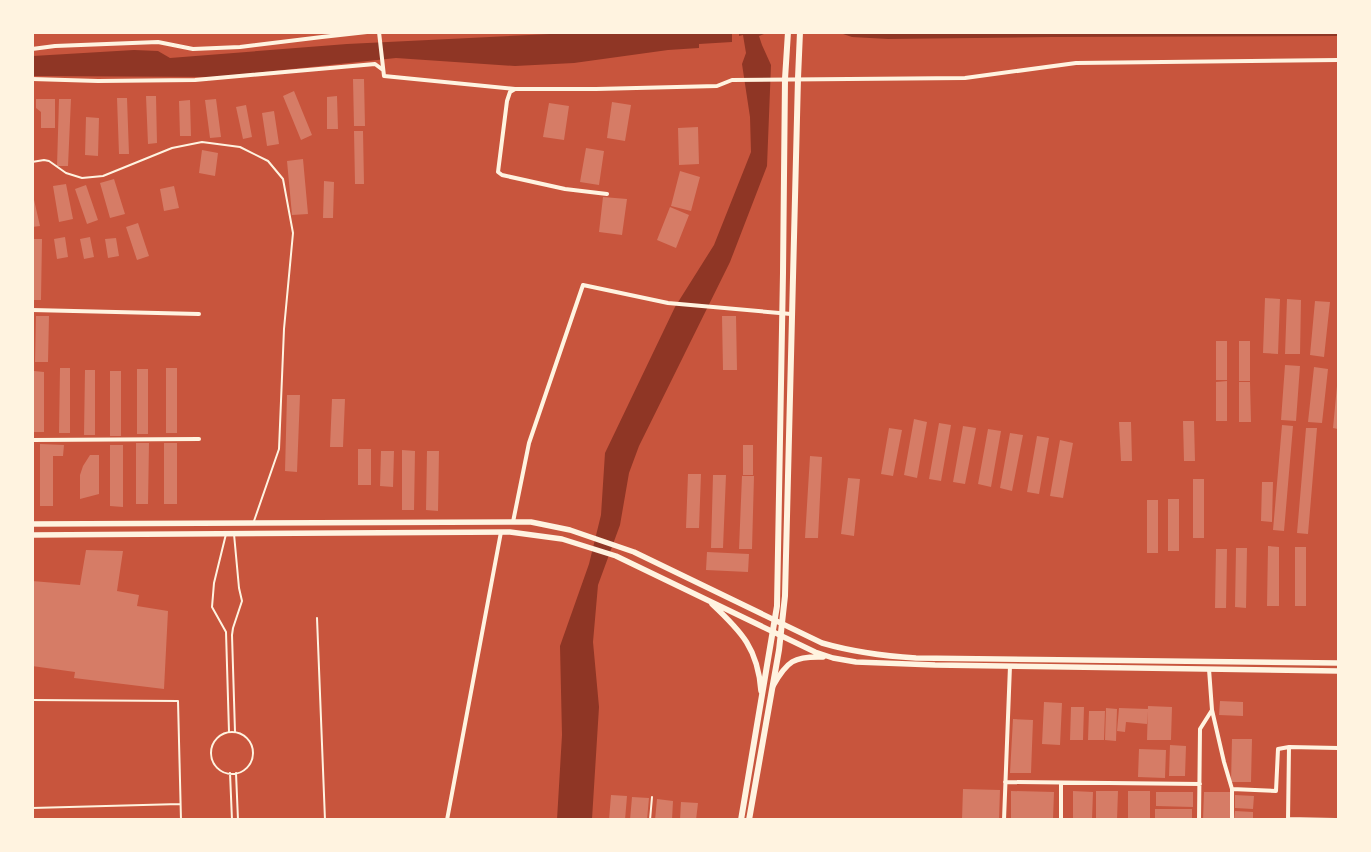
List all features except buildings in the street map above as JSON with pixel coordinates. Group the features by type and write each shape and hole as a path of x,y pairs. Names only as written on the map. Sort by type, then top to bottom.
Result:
{"main road":[{"path":"741,820 777,606 785,78 788,35"},
{"path":"749,820 783,624 800,36"},
{"path":"32,524 531,522 570,530 634,552 822,643 843,649 885,656 916,658 1338,663"},
{"path":"32,535 510,532 562,539 616,556 781,636 833,658"},
{"path":"707,600 733,624 749,644 757,665 762,699"},
{"path":"772,688 782,670 793,661 803,657 890,664 1338,671"}],"street":[{"path":"32,49 158,42 193,49 240,47 321,35 367,32"},
{"path":"380,35 384,76 515,89 717,86 732,80 773,80 785,78 965,78 1076,63 1338,60"},
{"path":"32,79 98,81 195,80 375,64 383,70"},
{"path":"515,89 510,92 507,101 498,172 502,175 565,189 607,194"},
{"path":"514,522 529,443 583,286 668,303 792,314"},
{"path":"32,310 199,314"},
{"path":"32,440 199,439"},
{"path":"447,820 501,532"},
{"path":"1004,820 1010,666"},
{"path":"1209,669 1212,710 1232,788 1232,820"},
{"path":"1199,820 1200,729 1212,710"},
{"path":"1232,788 1276,791 1278,749 1289,747 1338,748"},
{"path":"1289,747 1288,819 1335,820"},
{"path":"1005,782 1200,784"},
{"path":"1061,782 1061,820"}],"lane":[{"path":"32,162 37,160 49,161 66,173 82,178 103,176 172,148 202,142 240,147 268,161 283,179 293,233 284,329 279,449 253,523"},
{"path":"226,534 214,583 212,607 226,632 229,732"},
{"path":"234,534 242,601 232,635 235,732"},
{"path":"317,618 325,820"},
{"path":"32,700 178,701 181,820"},
{"path":"235,732 247,737 253,749 253,755 248,767 242,771 230,774 218,768 214,763 212,750 217,738 222,734 235,732"},
{"path":"236,773 238,820"},
{"path":"230,774 232,820"},
{"path":"650,820 652,797"},
{"path":"32,808 181,804"}],"shaded area":[{"path":"1338,32 1338,36 888,39 852,37 840,33"},
{"path":"571,33 732,33 732,42 699,44 699,48 668,50 574,63 515,66 396,58 215,77 33,76 33,56 134,50 158,51 170,58 347,44"},
{"path":"739,33 764,33 759,36 771,65 767,166 730,262 639,446 629,473 620,525 598,585 593,642 599,707 592,819 557,820 562,735 560,646 589,564 601,515 605,453 675,307 714,245 751,152 750,117 742,64 746,53 743,35 739,36"}]}
